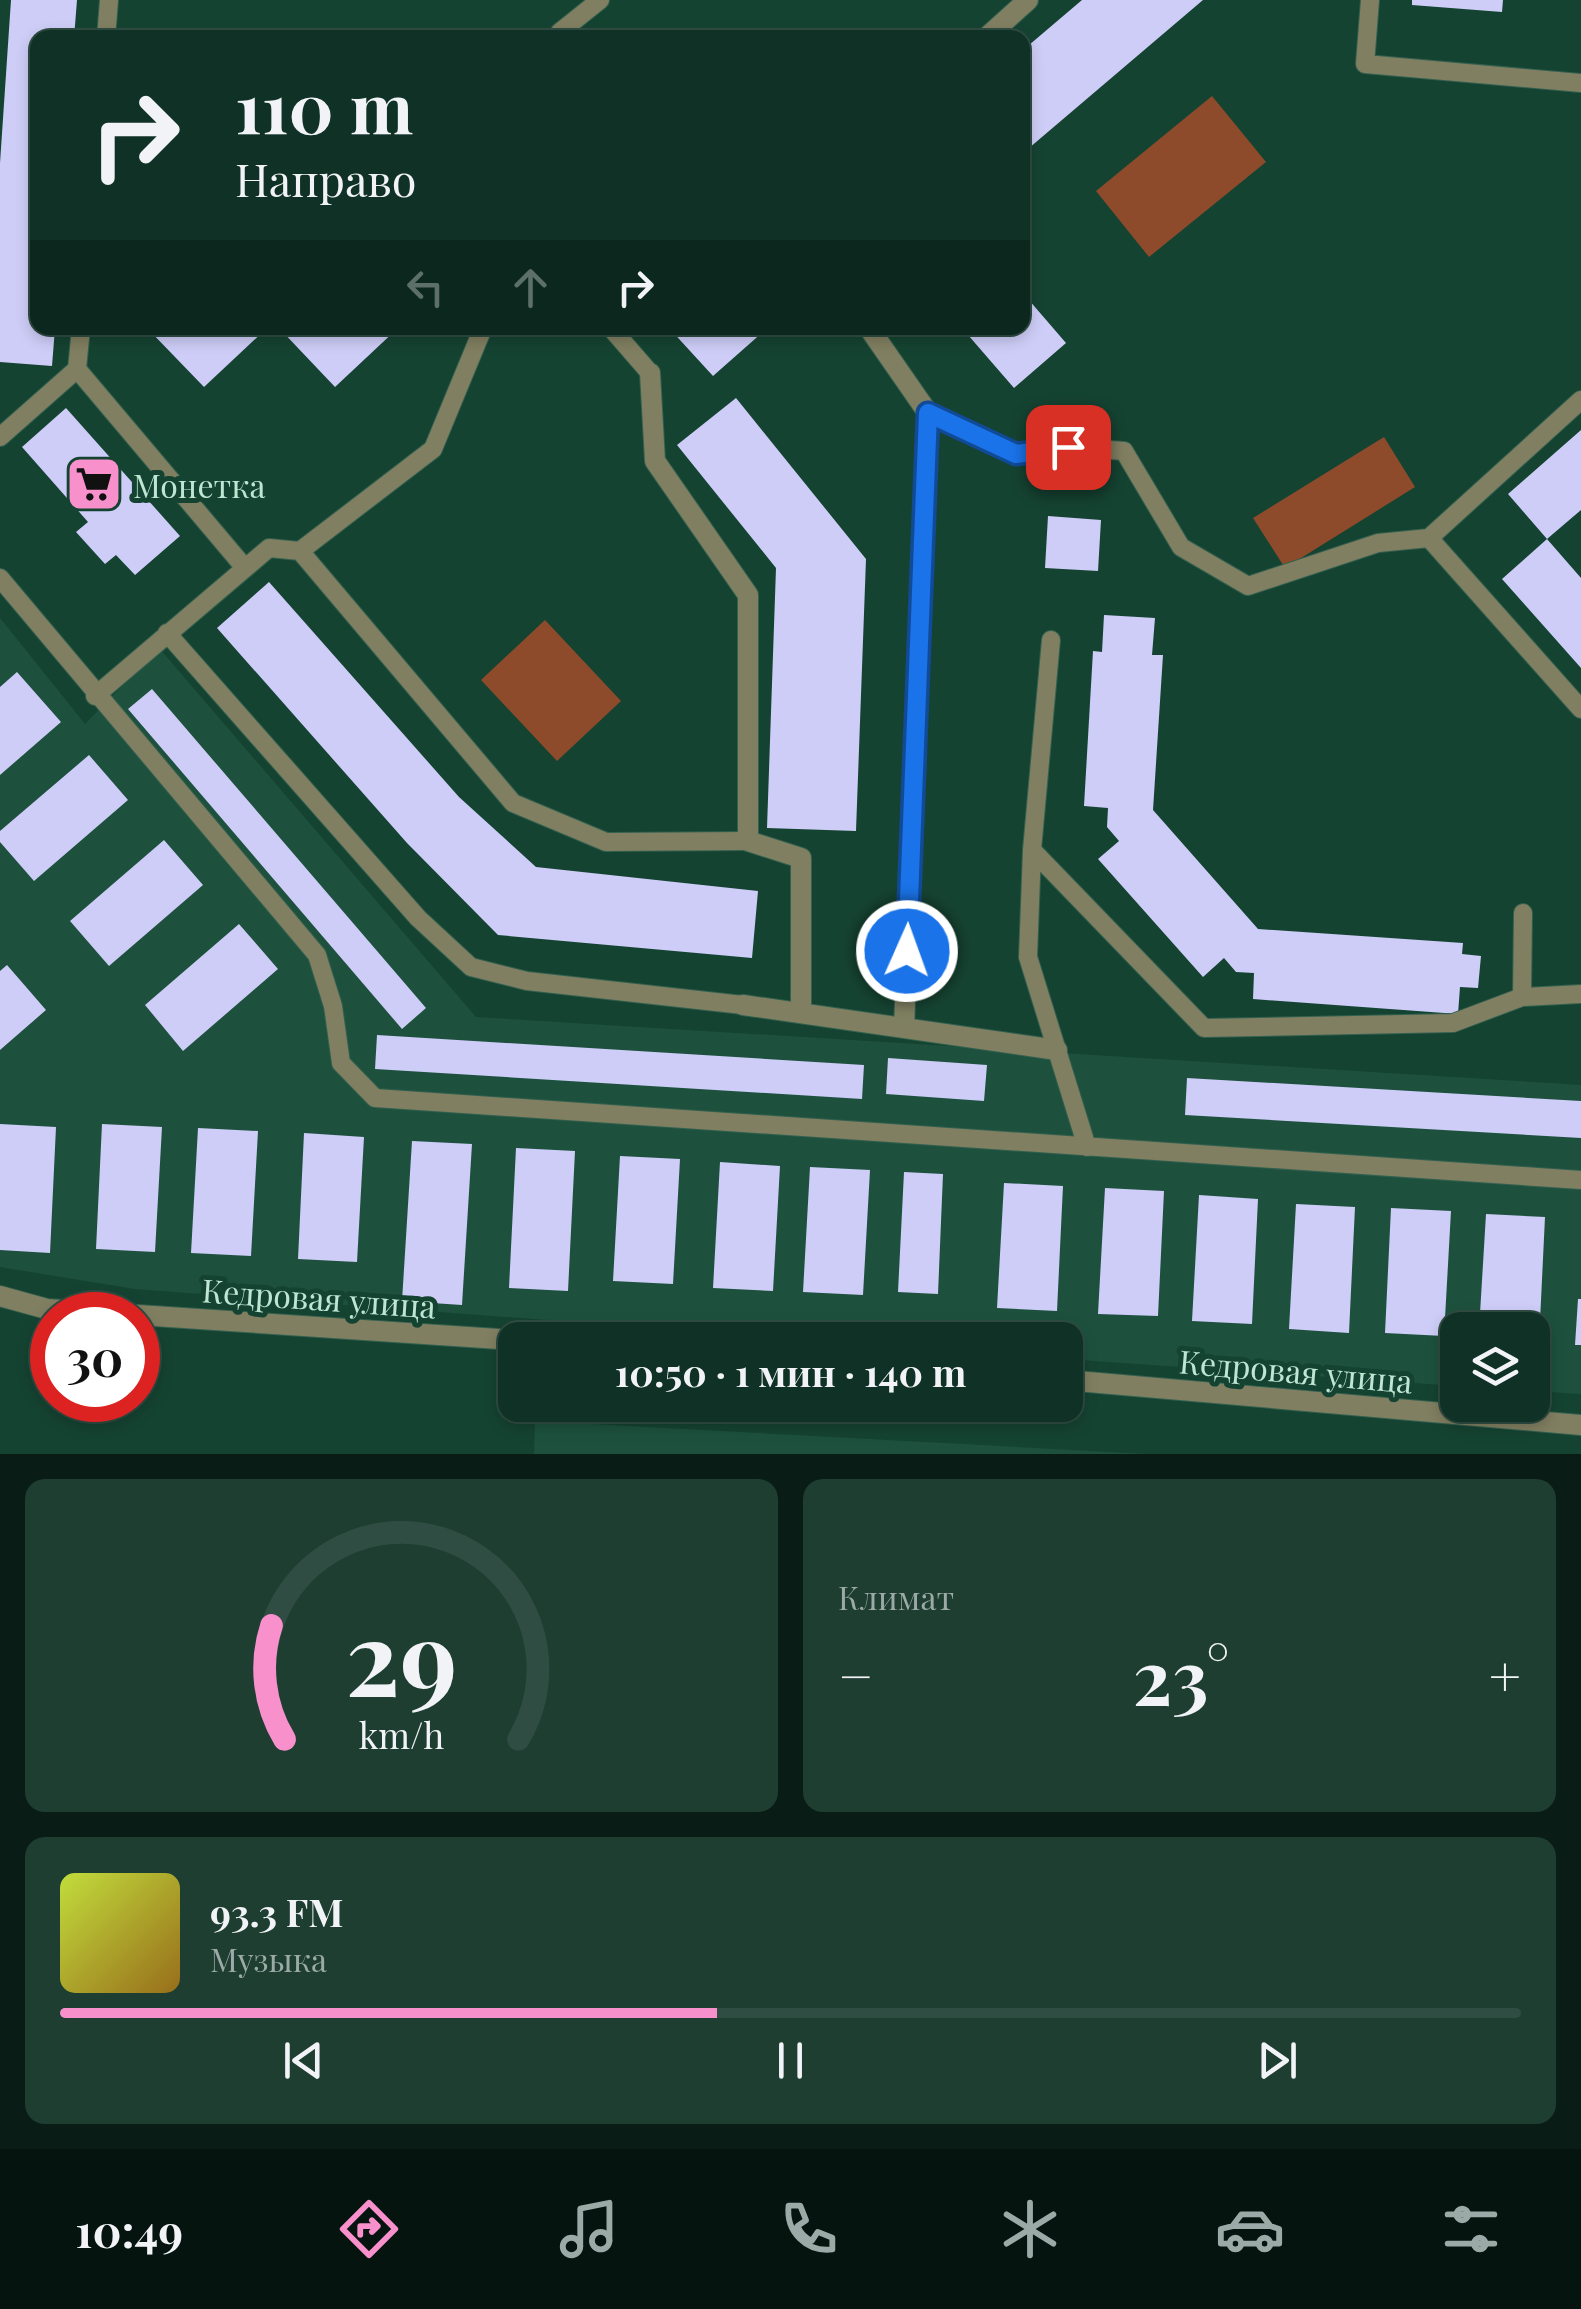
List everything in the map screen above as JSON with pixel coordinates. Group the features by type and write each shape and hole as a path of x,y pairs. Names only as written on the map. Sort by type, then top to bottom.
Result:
{"street":[{"path":"995,30 1028,0"},
{"path":"874,335 928,413 904,1028"},
{"path":"650,373 655,461 748,595 748,841 800,858 801,1013"},
{"path":"743,1005 1057,1050"},
{"name":"Кедровая улица","path":"0,1296 47,1309 498,1339"},
{"name":"Кедровая улица","path":"1083,1382 1581,1424"}],"lane":[{"path":"107,30 110,0"},
{"path":"562,30 600,0"},
{"path":"1370,0 1365,64 1581,82"},
{"path":"0,437 77,369 80,335"},
{"path":"95,696 269,548 300,551 433,449 480,335"},
{"path":"618,335 650,373"},
{"path":"77,369 245,568"},
{"path":"928,413 1016,454 1068,447 1124,451 1181,546 1248,586 1378,543 1429,538 1581,400"},
{"path":"1429,538 1581,709"},
{"path":"300,551 513,803 606,842 748,841"},
{"path":"0,578 95,696 317,956 333,1006 341,1063 375,1098 1581,1180"},
{"path":"167,633 418,918 471,966 527,981 743,1005"},
{"path":"1051,640 1032,850 1028,956 1087,1147"},
{"path":"1032,850 1204,1028 1452,1023 1522,997 1581,994"},
{"path":"1522,997 1523,913"}],"shaded area":[{"path":"1212,96 1266,162 1149,257 1096,191"},
{"path":"1384,437 1415,487 1285,568 1253,518"},
{"path":"0,618 85,724 159,648 476,1017 1581,1085 1581,1394 1550,1392 1550,1312 1440,1312 1440,1385 1083,1360 1083,1322 573,1322 135,1289 0,1267"},
{"path":"545,620 621,701 557,761 481,680"},
{"path":"535,1422 554,1422 1146,1454 534,1454"}],"building":[{"path":"11,0 77,0 75,30 30,30 30,335 54,335 52,366 0,362 0,163"},
{"path":"1082,0 1203,0 1030,147 1030,44"},
{"path":"1412,0 1503,0 1502,12 1412,5"},
{"path":"1030,301 1066,343 1014,388 968,335 1030,335"},
{"path":"154,335 260,335 204,387"},
{"path":"286,335 391,335 335,387"},
{"path":"675,335 759,335 713,376"},
{"path":"736,398 866,559 856,831 767,828 776,568 677,445"},
{"name":"Монетка","path":"66,408 180,536 135,575 116,555 105,564 76,532 88,522 22,447"},
{"path":"1581,430 1581,510 1547,539 1508,494"},
{"path":"1048,516 1101,520 1098,571 1045,568"},
{"path":"1547,539 1581,578 1581,668 1502,579"},
{"path":"269,582 459,797 536,867 758,891 752,958 498,935 407,843 217,628"},
{"path":"1104,615 1155,618 1152,655 1163,655 1153,810 1258,929 1463,943 1462,954 1481,956 1478,988 1460,987 1458,1014 1253,999 1254,973 1236,972 1224,958 1203,977 1098,859 1119,841 1107,827 1108,808 1084,806 1093,651 1102,652"},
{"path":"17,672 61,722 0,775 0,687"},
{"path":"152,689 426,1008 402,1029 128,709"},
{"path":"89,755 128,800 34,881 0,842 0,831"},
{"path":"164,840 203,885 109,966 70,921"},
{"path":"239,924 278,969 183,1051 145,1005"},
{"path":"7,965 46,1010 0,1050 0,971"},
{"path":"377,1035 864,1065 862,1099 375,1069"},
{"path":"888,1058 987,1065 984,1101 886,1094"},
{"path":"1187,1078 1581,1101 1581,1138 1185,1115"},
{"path":"0,1124 56,1127 50,1253 0,1250"},
{"path":"102,1124 162,1127 155,1252 96,1249"},
{"path":"198,1128 258,1131 251,1256 191,1253"},
{"path":"304,1133 364,1137 357,1262 298,1259"},
{"path":"412,1141 472,1144 462,1305 402,1301"},
{"path":"516,1148 575,1151 568,1291 509,1288"},
{"path":"620,1156 680,1159 673,1284 613,1281"},
{"path":"720,1162 780,1166 773,1291 713,1288"},
{"path":"810,1167 870,1170 863,1295 803,1292"},
{"path":"904,1172 943,1174 938,1294 898,1292"},
{"path":"1004,1183 1063,1186 1057,1311 997,1308"},
{"path":"1105,1188 1164,1191 1158,1316 1098,1314"},
{"path":"1199,1195 1258,1199 1252,1324 1192,1321"},
{"path":"1296,1204 1355,1207 1349,1333 1289,1329"},
{"path":"1391,1208 1451,1211 1445,1312 1440,1312 1440,1336 1385,1333"},
{"path":"1486,1214 1545,1217 1540,1312 1480,1312"},
{"path":"1578,1299 1581,1345 1575,1345"}],"place":[{"name":"Монетка","path":"94,484"}],"route":[{"path":"907,951 928,413 1016,454 1068,447"}]}
